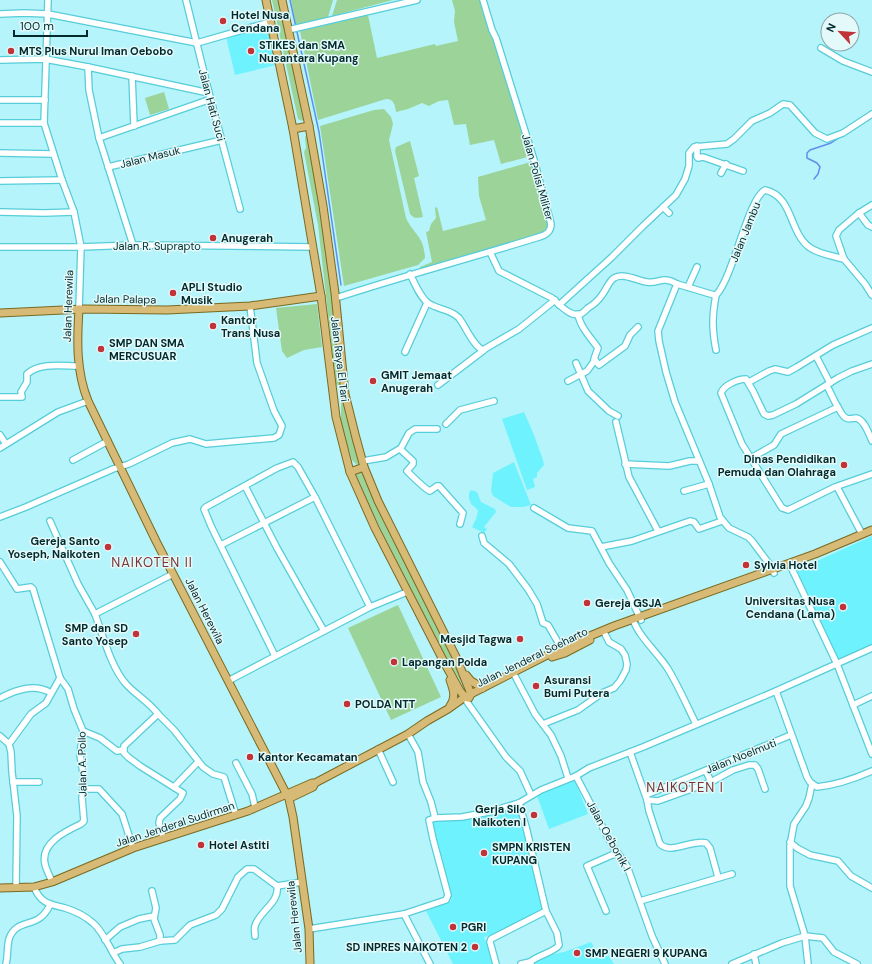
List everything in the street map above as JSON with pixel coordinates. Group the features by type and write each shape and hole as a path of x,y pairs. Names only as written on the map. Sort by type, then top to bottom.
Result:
{"main road":[{"name":"Jalan Raya El Tari","path":"266,0 293,129 321,296 333,396 339,430 350,472 375,528 407,592 444,662 468,698"},
{"name":"Jalan Raya El Tari","path":"282,0 293,29 323,206 336,298 345,394 364,464 381,508 456,658 468,698"},
{"path":"293,129 309,126"},
{"name":"Jalan Palapa","path":"0,313 79,309 167,310 250,306 321,296"},
{"name":"Jalan Herewila","path":"79,309 79,368 88,401 173,574 288,797 293,817 309,929 310,964"},
{"path":"333,396 345,394"},
{"path":"350,472 364,464"},
{"name":"Jalan Jenderal Soeharto","path":"774,571 872,530"},
{"name":"Jalan Jenderal Soeharto","path":"482,691 515,676 563,650 704,595 791,566 816,556 818,553"},
{"name":"Jalan Jenderal Soeharto","path":"288,797 313,787 315,783 408,734 451,710 468,698 614,626 637,620"},
{"path":"456,658 471,681 482,691"},
{"path":"444,662 454,692 451,710"},
{"path":"248,812 254,812 288,797"},
{"name":"Jalan Jenderal Sudirman","path":"0,888 34,887 52,882 163,837 248,812 255,807 288,797"}],"street":[{"path":"0,123 44,123 48,0"},
{"name":"Jalan Hati Suci","path":"186,0 236,199 240,209"},
{"path":"293,29 417,0"},
{"name":"Jalan Polisi Militer","path":"336,298 410,274 546,235 550,231 551,224 534,160 483,0"},
{"path":"0,14 48,14 196,43 270,22"},
{"path":"828,52 843,61 872,72"},
{"path":"0,60 45,60 88,67 209,93"},
{"name":"Jalan Masuk","path":"88,67 89,90 99,138 108,167 222,140"},
{"path":"132,76 134,126"},
{"path":"99,138 211,99"},
{"path":"0,100 45,100"},
{"path":"438,385 484,350 557,303 612,257 676,195 681,188 689,166 690,151 694,147 727,144 752,121 770,113 783,104 790,105 815,133 826,139 843,133 872,114"},
{"name":"Jalan Herewila","path":"44,123 74,212 82,247 79,309"},
{"path":"697,146 697,157 726,164 743,171"},
{"path":"0,153 54,154"},
{"path":"721,173 726,164"},
{"path":"108,167 133,245"},
{"path":"0,181 62,180"},
{"name":"Jalan Jambu","path":"716,295 719,293 724,284 748,217 763,190 768,190 782,199 798,232 809,247 824,254 844,259"},
{"path":"872,205 859,213 837,233 837,240 844,259 865,284 872,295"},
{"path":"663,207 669,214"},
{"path":"0,212 44,214 74,212"},
{"path":"859,213 868,225 872,227"},
{"name":"Jalan R. Suprapto","path":"0,246 82,247 133,245 313,247"},
{"path":"490,252 499,271 573,313 578,314 581,314 594,304 616,277 623,277 650,283 666,280 716,295 712,322 712,333 716,350"},
{"path":"688,287 697,267"},
{"path":"410,274 427,302 450,312 458,318 477,347 484,350"},
{"path":"677,284 658,328 659,341 675,402 709,484 722,521 733,531 748,537 774,571"},
{"path":"405,352 427,302"},
{"path":"0,517 150,454 167,445 186,439 194,439 206,444 274,438 279,435 282,426 274,412 257,363 250,306"},
{"path":"568,381 581,375 590,367 595,360 598,348 589,337 578,314"},
{"path":"595,360 600,365 625,346 630,336 638,327"},
{"path":"749,382 775,369 788,372 833,345 872,328"},
{"path":"816,356 838,407 847,419 856,418 860,420 872,441"},
{"path":"576,363 588,391 617,419 625,464 629,477 658,531"},
{"path":"872,364 852,370 796,404 768,416 764,414 749,382 746,379 741,379 724,387 721,392 740,438 782,508 788,510 837,487 872,474"},
{"path":"0,397 21,395 27,384 27,374 42,366 79,368"},
{"path":"0,448 58,412 88,401"},
{"path":"446,424 460,410 494,401"},
{"path":"751,458 774,445 781,434 838,407"},
{"path":"364,464 386,457 400,449 409,433 415,429 437,429"},
{"path":"0,435 6,444"},
{"path":"73,460 108,441"},
{"path":"400,449 413,461 413,464 408,471 411,475 427,490 430,491 439,486 463,513 460,524"},
{"path":"625,464 669,466 699,461"},
{"path":"275,656 204,511 205,507 277,468 293,462 298,467 315,497 370,607"},
{"path":"684,491 709,484"},
{"path":"245,486 277,548 324,631"},
{"path":"837,487 862,534"},
{"path":"221,545 315,497"},
{"path":"534,508 568,528 592,531 627,590 642,636 658,654 668,669 696,724"},
{"path":"50,521 75,578 94,614 113,661 126,684 146,701 174,730 198,762 207,770 224,777 236,815"},
{"path":"601,547 622,543 690,521 694,522 699,529 722,521"},
{"path":"482,536 484,543 509,564 528,589 537,604 543,623 548,625 563,650"},
{"name":"Jalan A. Pollo","path":"0,562 17,588 33,588 60,678 68,689 83,731 80,755 83,769 84,789 82,798 84,819 83,823 56,838 46,849 44,855 45,863 52,882"},
{"path":"791,566 837,664 872,754"},
{"path":"94,614 173,574"},
{"path":"228,681 370,607 407,592"},
{"path":"543,724 578,710 602,693 614,688 620,681 626,670 627,664 625,655 621,650 609,642 605,634"},
{"path":"309,929 404,914 448,899 429,820 435,818 462,817 489,812 519,803 550,785 576,776 589,768 776,691 872,648"},
{"path":"515,676 531,707 551,735 568,778"},
{"path":"16,887 17,816 10,744 31,714 46,703 60,678"},
{"path":"0,698 21,689 31,688 46,690 51,693"},
{"path":"776,691 807,777 812,784 817,787 830,785 860,776 872,770"},
{"path":"852,705 872,696"},
{"path":"468,698 506,757 520,771 531,795"},
{"path":"123,750 124,746 158,714"},
{"path":"83,731 100,738 116,751 123,750"},
{"path":"408,734 418,752 423,782 431,802 435,818"},
{"name":"Jalan Noelmuti","path":"646,797 791,735"},
{"path":"0,736 10,744"},
{"path":"378,749 393,782"},
{"path":"123,750 133,761 182,791 180,799 160,818 159,823 163,837"},
{"path":"630,752 646,797 660,844 663,847 670,848 704,842 706,843 710,848 718,877"},
{"path":"746,754 749,765"},
{"path":"174,787 198,762"},
{"path":"236,762 252,794 255,807"},
{"path":"646,797 658,801 711,782 733,770 749,765 754,765 758,769 764,789"},
{"path":"706,771 711,782"},
{"name":"Jalan Oe'bonik I","path":"576,776 618,854 627,866 665,964"},
{"path":"13,782 39,782"},
{"path":"676,783 680,793"},
{"path":"808,964 806,936 790,886 789,869 790,842 794,824 809,798 812,784"},
{"path":"84,789 99,789 117,808 124,821 133,848"},
{"path":"519,803 546,911 560,942 557,949 540,955 531,963 521,964"},
{"path":"790,842 810,855 838,860 851,876 872,888"},
{"path":"606,911 587,866 612,855 618,854"},
{"path":"112,953 122,948 140,946 160,941 176,940 190,925 216,915 222,910 238,877 247,869 254,869 276,886 278,892 256,924 255,936"},
{"path":"640,901 732,874"},
{"path":"276,886 302,882"},
{"path":"34,887 40,898 50,905 66,909 89,920 96,926 120,964"},
{"path":"152,891 156,908 154,916 160,941"},
{"path":"6,964 9,940 14,931 24,924 42,917 50,905"},
{"path":"496,964 490,942 491,939 546,911"},
{"path":"404,914 430,964"},
{"path":"105,940 120,927 139,919 154,916"},
{"path":"732,964 782,943 806,936 824,938 834,952 857,964"},
{"path":"754,954 756,964"}],"shaded area":[{"name":"STIKES dan SMA Nusantara Kupang","path":"267,27 276,65 235,75 226,37"},
{"path":"524,412 534,435 544,465 537,473 537,477 533,479 535,487 527,490 502,419"},
{"path":"514,462 531,505 511,507 493,496 491,491 493,473"},
{"path":"471,490 477,492 481,502 495,509 496,512 484,527 487,529 484,533 472,527 478,511 471,504 469,498 469,493"},
{"name":"Universitas Nusa Cendana (Lama)","path":"872,536 872,645 838,660 797,570"},
{"path":"574,778 588,814 549,829 536,793"},
{"name":"SMPN KRISTEN KUPANG","path":"518,805 543,911 504,932 484,937 495,964 453,964 426,911 451,901 431,825 432,822 435,820 446,820 478,815"},
{"name":"SMP NEGERI 9 KUPANG","path":"591,942 601,959 608,955 614,964 535,964 535,962 549,955 564,952"}],"green space":[{"path":"272,0 280,0 304,118 302,121 298,119"},
{"path":"291,0 333,0 328,17 296,25"},
{"path":"337,0 393,0 332,16"},
{"path":"452,0 482,0 531,156 501,164 494,140 470,145 466,124 454,125 448,100 439,101 429,106 422,103 396,112 395,105 392,101 386,99 318,120 300,31 368,15 377,58 435,44 436,46 458,41 454,22 455,11"},
{"path":"164,92 169,109 150,115 145,98"},
{"path":"384,109 391,117 393,124 389,140 406,218 421,240 425,258 418,265 344,286 320,126 374,110"},
{"path":"306,136 308,136 323,211 341,383 340,386 336,384 318,225 304,152 306,148"},
{"path":"410,141 419,176 414,178 423,217 419,218 411,216 410,214 395,151 396,147"},
{"path":"534,161 551,221 549,230 538,235 420,269 420,267 432,262 426,232 429,231 431,224 436,218 435,208 437,207 443,231 486,220 479,196 478,177"},
{"path":"317,304 322,347 304,350 287,358 282,351 276,308"},
{"path":"346,400 360,460 357,465 352,460 341,424 341,401"},
{"path":"361,471 364,473 466,686 464,687 442,651 366,500 356,477 356,473"},
{"name":"Lapangan Polda","path":"398,605 441,697 391,720 348,628"}],"waterway":[{"path":"290,0 319,132 341,285"},
{"path":"814,179 818,174 820,167 817,163 807,158 807,153 810,150 831,143 840,137"}],"place":[{"name":"Hotel Nusa Cendana","path":"223,21"},
{"name":"MTS Plus Nurul Iman Oebobo","path":"11,51"},
{"name":"STIKES dan SMA Nusantara Kupang","path":"251,51"},
{"name":"Anugerah","path":"213,238"},
{"name":"APLI Studio Musik","path":"173,293"},
{"name":"Kantor Trans Nusa","path":"213,326"},
{"name":"SMP DAN SMA MERCUSUAR","path":"101,349"},
{"name":"GMIT Jemaat Anugerah","path":"373,381"},
{"name":"Dinas Pendidikan Pemuda dan Olahraga","path":"844,465"},
{"name":"Gereja Santo Yoseph, Naikoten","path":"108,547"},
{"name":"Sylvia Hotel","path":"746,565"},
{"name":"Gereja GSJA","path":"587,603"},
{"name":"Universitas Nusa Cendana (Lama)","path":"843,607"},
{"name":"SMP dan SD Santo Yosep","path":"136,634"},
{"name":"Mesjid Tagwa","path":"520,639"},
{"name":"Lapangan Polda","path":"394,662"},
{"name":"Asuransi Bumi Putera","path":"536,686"},
{"name":"POLDA NTT","path":"347,704"},
{"name":"Kantor Kecamatan","path":"250,757"},
{"name":"Gerja Silo Naikoten I","path":"534,815"},
{"name":"Hotel Astiti","path":"201,845"},
{"name":"SMPN KRISTEN KUPANG","path":"484,853"},
{"name":"PGRI","path":"453,927"},
{"name":"SD INPRES NAIKOTEN 2","path":"475,947"},
{"name":"SMP NEGERI 9 KUPANG","path":"577,953"}],"district":[{"name":"NAIKOTEN II","path":"152,562"},
{"name":"NAIKOTEN I","path":"685,787"}]}
